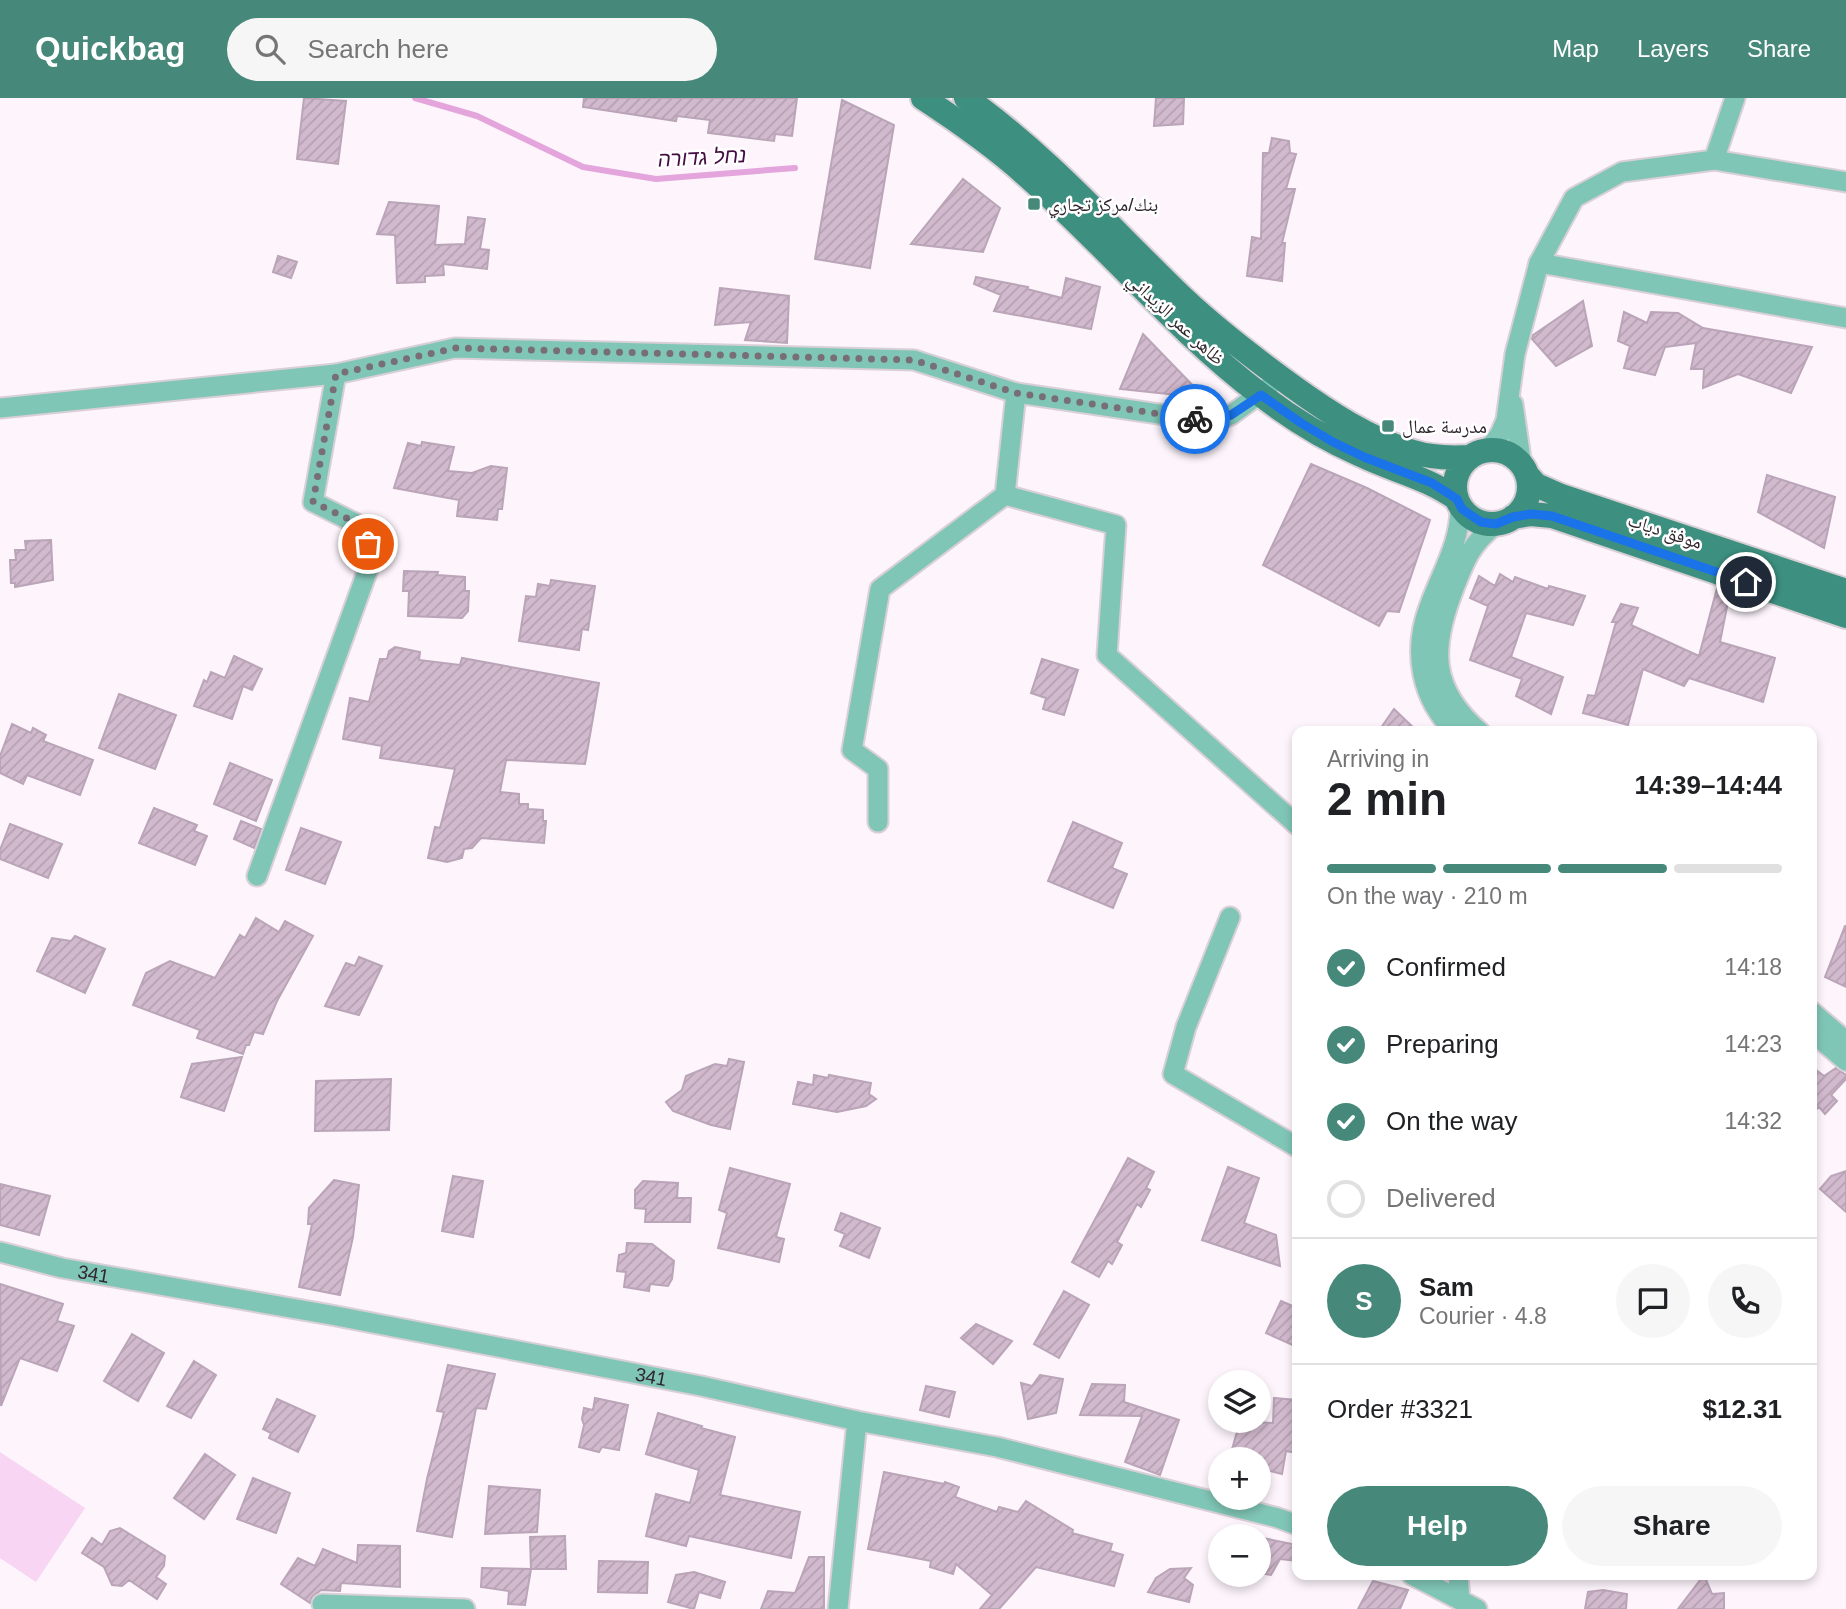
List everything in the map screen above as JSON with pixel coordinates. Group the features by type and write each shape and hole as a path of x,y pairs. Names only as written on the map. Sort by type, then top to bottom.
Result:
{"main road":[{"name":"ظاهر عمر الزيداني","path":"923,98 1025,173 1187,332 1261,395 1333,442 1364,457 1416,475 1459,502"},
{"name":"ظاهر عمر الزيداني","path":"965,98 1022,142 1186,301 1279,377 1316,403 1385,442 1432,456 1478,454"},
{"path":"1504,452 1525,471 1529,487 1527,500 1522,510 1505,520 1481,522 1471,517 1459,502 1455,487 1457,476 1462,466 1478,454 1504,452"},
{"name":"موفق دياب","path":"1525,471 1536,485 1561,496 1846,591"},
{"name":"موفق دياب","path":"1505,520 1531,514 1552,516 1846,616"}],"street":[{"path":"1714,160 1735,98"},
{"path":"1478,454 1500,434 1506,420 1515,354 1539,263 1574,198 1622,172 1714,160 1846,182"},
{"path":"1539,263 1846,318"},
{"path":"0,408 336,374 456,348 914,360 1016,393 1213,422 1231,415 1261,395 1279,377"},
{"path":"257,876 371,561 365,527 313,502 336,374"},
{"path":"1510,387 1525,471"},
{"path":"878,822 878,769 852,750 880,589 1005,495 1016,393"},
{"path":"1005,495 1115,525 1107,655 1292,821"},
{"path":"1450,726 1429,697 1422,675 1421,656 1428,610 1457,541 1461,522 1459,502"},
{"path":"1474,726 1455,707 1446,692 1439,674 1438,645 1443,619 1472,547 1505,520"},
{"path":"1230,917 1186,1027 1174,1074 1292,1144"},
{"path":"1817,1016 1846,1041"},
{"path":"1817,1036 1846,1061"},
{"name":"341","path":"0,1252 62,1268 331,1315 701,1386 857,1421 997,1447 1292,1523"},
{"path":"838,1609 857,1421"},
{"path":"1422,1580 1469,1605"},
{"path":"1460,1580 1469,1605"},
{"path":"322,1604 466,1609"}],"shaded area":[{"path":"0,1452 85,1508 36,1582 0,1558"}],"building":[{"path":"304,98 346,101 338,164 297,159"},
{"path":"584,98 797,98 792,136 775,134 774,141 708,133 710,120 677,116 676,121 583,107"},
{"path":"1156,98 1184,98 1183,124 1154,126"},
{"path":"842,100 894,125 870,268 815,259"},
{"path":"1272,138 1289,141 1290,153 1296,154 1286,189 1295,189 1282,243 1285,243 1282,281 1247,276 1252,237 1261,239 1263,153 1269,153"},
{"path":"963,179 1000,208 983,252 911,244"},
{"path":"389,202 439,206 435,245 465,244 468,217 485,219 480,249 489,250 487,269 443,264 444,275 425,276 425,282 397,283 395,235 377,234"},
{"path":"278,256 297,262 291,278 273,272"},
{"path":"976,277 1028,287 1027,289 1062,298 1066,278 1100,287 1091,329 994,311 1001,295 974,284"},
{"path":"720,288 789,296 787,343 745,340 751,322 715,325"},
{"path":"1583,301 1592,346 1556,366 1532,339 1533,335"},
{"path":"1624,312 1647,323 1651,312 1678,313 1703,328 1812,347 1791,393 1738,374 1703,388 1704,369 1691,369 1696,343 1665,347 1655,375 1624,368 1630,346 1618,341"},
{"path":"1143,334 1205,398 1120,389"},
{"path":"422,442 454,447 448,471 472,473 491,466 507,468 502,509 498,509 497,520 457,516 459,500 394,488 408,443 421,446"},
{"path":"1311,464 1367,488 1430,520 1399,612 1387,611 1379,626 1263,565"},
{"path":"1767,475 1835,497 1824,548 1758,512"},
{"path":"51,540 53,580 15,587 15,583 11,583 10,560 16,560 15,550 26,550 25,541"},
{"path":"404,571 438,572 437,575 465,577 465,591 469,591 468,611 462,618 408,616 409,591 403,591"},
{"path":"1500,574 1513,582 1515,577 1548,589 1549,586 1585,596 1573,625 1526,613 1511,657 1563,677 1551,714 1516,696 1522,679 1470,660 1488,606 1470,598 1479,576 1495,586"},
{"path":"551,580 595,586 588,630 582,629 579,650 519,641 526,596 536,597 538,584 550,586"},
{"path":"1717,588 1730,592 1720,642 1775,658 1763,702 1689,678 1684,686 1643,669 1628,725 1583,713 1588,695 1595,696 1616,622 1612,622 1621,604 1638,608 1631,625 1699,656"},
{"path":"395,647 420,652 419,660 460,665 462,658 599,683 585,764 506,760 500,792 519,794 519,804 528,804 528,809 543,810 543,821 546,821 544,843 481,838 472,848 464,849 462,858 447,862 428,858 435,827 440,828 455,769 380,758 382,746 343,739 350,698 369,702 380,659 387,659 389,651"},
{"path":"234,656 262,669 252,690 243,686 232,719 194,706 204,680 207,682 211,672 225,678"},
{"path":"1042,659 1078,670 1064,715 1043,709 1046,698 1031,693"},
{"path":"119,694 176,715 155,769 99,748"},
{"path":"1394,709 1412,726 1382,726"},
{"path":"12,724 31,733 33,728 46,735 43,741 93,760 80,795 27,775 23,784 0,773 0,756"},
{"path":"230,763 272,780 256,821 214,804"},
{"path":"154,808 197,825 194,831 207,836 195,865 139,843"},
{"path":"241,821 261,829 254,848 234,839"},
{"path":"1073,822 1122,843 1112,868 1127,874 1113,908 1048,881"},
{"path":"10,824 62,844 48,878 0,859 0,850"},
{"path":"301,828 341,842 325,884 286,870"},
{"path":"256,918 279,932 285,921 313,936 277,1001 263,1034 254,1032 243,1054 197,1038 200,1030 133,1005 146,973 170,961 215,978 240,935 245,938"},
{"path":"1846,926 1846,987 1825,977"},
{"path":"75,936 105,949 85,993 37,971 52,938 71,941"},
{"path":"359,957 382,966 359,1015 325,1006 346,963 355,966"},
{"path":"242,1057 224,1111 181,1097 192,1064"},
{"path":"729,1059 744,1062 730,1129 673,1111 666,1102 682,1090 686,1076 715,1064 727,1066"},
{"path":"1836,1068 1846,1075 1846,1079 1831,1095 1837,1101 1825,1114 1819,1107 1817,1109 1817,1071 1824,1076"},
{"path":"814,1075 871,1083 869,1094 876,1099 866,1106 837,1112 793,1104 798,1082 813,1085"},
{"path":"391,1079 389,1130 315,1131 316,1081"},
{"path":"1128,1158 1154,1172 1146,1188 1150,1190 1141,1207 1137,1204 1117,1242 1122,1245 1112,1264 1108,1261 1099,1277 1072,1262"},
{"path":"1228,1167 1259,1178 1244,1223 1276,1235 1280,1266 1202,1240"},
{"path":"730,1168 790,1184 776,1237 784,1239 779,1262 718,1248 727,1213 719,1210"},
{"path":"1846,1171 1846,1212 1820,1189 1831,1176"},
{"path":"453,1176 483,1181 473,1237 442,1231"},
{"path":"334,1180 359,1185 353,1237 340,1295 299,1287 312,1224 308,1224 309,1208"},
{"path":"643,1181 678,1183 677,1198 691,1198 690,1222 645,1222 646,1209 635,1208 635,1190"},
{"path":"0,1184 50,1196 39,1235 0,1225"},
{"path":"841,1213 880,1228 869,1258 840,1246 845,1234 835,1230"},
{"path":"627,1243 652,1244 674,1261 672,1279 668,1286 650,1284 649,1291 624,1287 626,1272 617,1271 619,1255 626,1253"},
{"path":"0,1284 63,1304 57,1321 74,1326 57,1371 20,1358 1,1406"},
{"path":"1064,1291 1089,1305 1059,1358 1034,1344"},
{"path":"1281,1301 1292,1306 1292,1345 1266,1333"},
{"path":"976,1324 1012,1341 993,1364 961,1338"},
{"path":"132,1334 164,1353 138,1401 104,1381"},
{"path":"194,1361 216,1375 191,1418 167,1406"},
{"path":"448,1365 495,1374 486,1409 476,1408 452,1537 417,1531 444,1412 437,1411"},
{"path":"1040,1375 1063,1379 1056,1413 1028,1419 1021,1383 1032,1386"},
{"path":"1092,1384 1125,1385 1124,1402 1179,1420 1160,1475 1125,1462 1142,1416 1080,1415"},
{"path":"926,1386 955,1392 949,1417 920,1410"},
{"path":"595,1398 628,1405 619,1450 602,1447 599,1452 579,1447 584,1425 584,1408 593,1410"},
{"path":"1274,1398 1292,1400 1292,1452 1286,1451 1282,1474 1271,1471 1271,1447 1233,1447 1237,1433 1271,1433"},
{"path":"277,1399 315,1416 298,1452 269,1438 271,1433 263,1429"},
{"path":"658,1413 735,1437 720,1495 800,1512 791,1558 689,1536 686,1546 646,1536 656,1494 690,1503 699,1470 646,1454"},
{"path":"205,1454 235,1475 204,1519 174,1498"},
{"path":"884,1472 944,1484 945,1482 959,1487 955,1497 997,1512 999,1507 1018,1512 1026,1501 1073,1530 1072,1533 1112,1544 1110,1551 1123,1555 1114,1586 1036,1567 999,1609 980,1609 992,1595 956,1564 953,1574 930,1567 931,1561 868,1549"},
{"path":"253,1478 290,1493 276,1533 237,1519"},
{"path":"489,1486 540,1490 537,1532 485,1534"},
{"path":"120,1528 165,1556 164,1566 156,1577 166,1584 157,1599 129,1580 122,1586 112,1585 104,1567 82,1553 92,1538 102,1545 110,1531"},
{"path":"565,1536 566,1569 531,1569 530,1537"},
{"path":"1271,1540 1292,1544 1292,1560 1280,1559 1271,1575"},
{"path":"358,1545 400,1546 400,1587 341,1583 340,1591 321,1590 312,1597 310,1603 281,1584 298,1558 315,1566 323,1549 357,1563"},
{"path":"809,1557 824,1557 824,1609 761,1609 768,1591 795,1593"},
{"path":"599,1561 648,1562 647,1593 598,1592"},
{"path":"482,1568 531,1569 525,1605 508,1604 509,1591 481,1587"},
{"path":"1191,1568 1184,1578 1193,1585 1189,1602 1148,1592 1156,1578 1170,1569"},
{"path":"694,1572 725,1582 720,1598 699,1592 694,1609 668,1602 676,1575"},
{"path":"1700,1580 1706,1580 1712,1594 1724,1593 1724,1609 1678,1609"},
{"path":"1373,1581 1408,1590 1400,1609 1358,1609"},
{"path":"1603,1590 1627,1594 1626,1609 1585,1609 1588,1592"}],"waterway":[{"name":"נחל גדורה","path":"415,98 477,116 583,167 656,179 795,168"}],"way so far":[{"path":"368,544 365,527 313,502 336,374 456,348 914,360 1016,393 1195,419"}],"place":[{"name":"بنك/مركز تجاري","path":"1034,204"},
{"name":"مدرسة عمال","path":"1388,426"}],"route":[{"path":"1195,419 1213,422 1231,415 1261,395 1333,442 1432,483 1457,499 1462,509 1481,522 1496,524 1531,514 1552,516 1746,582"}]}
